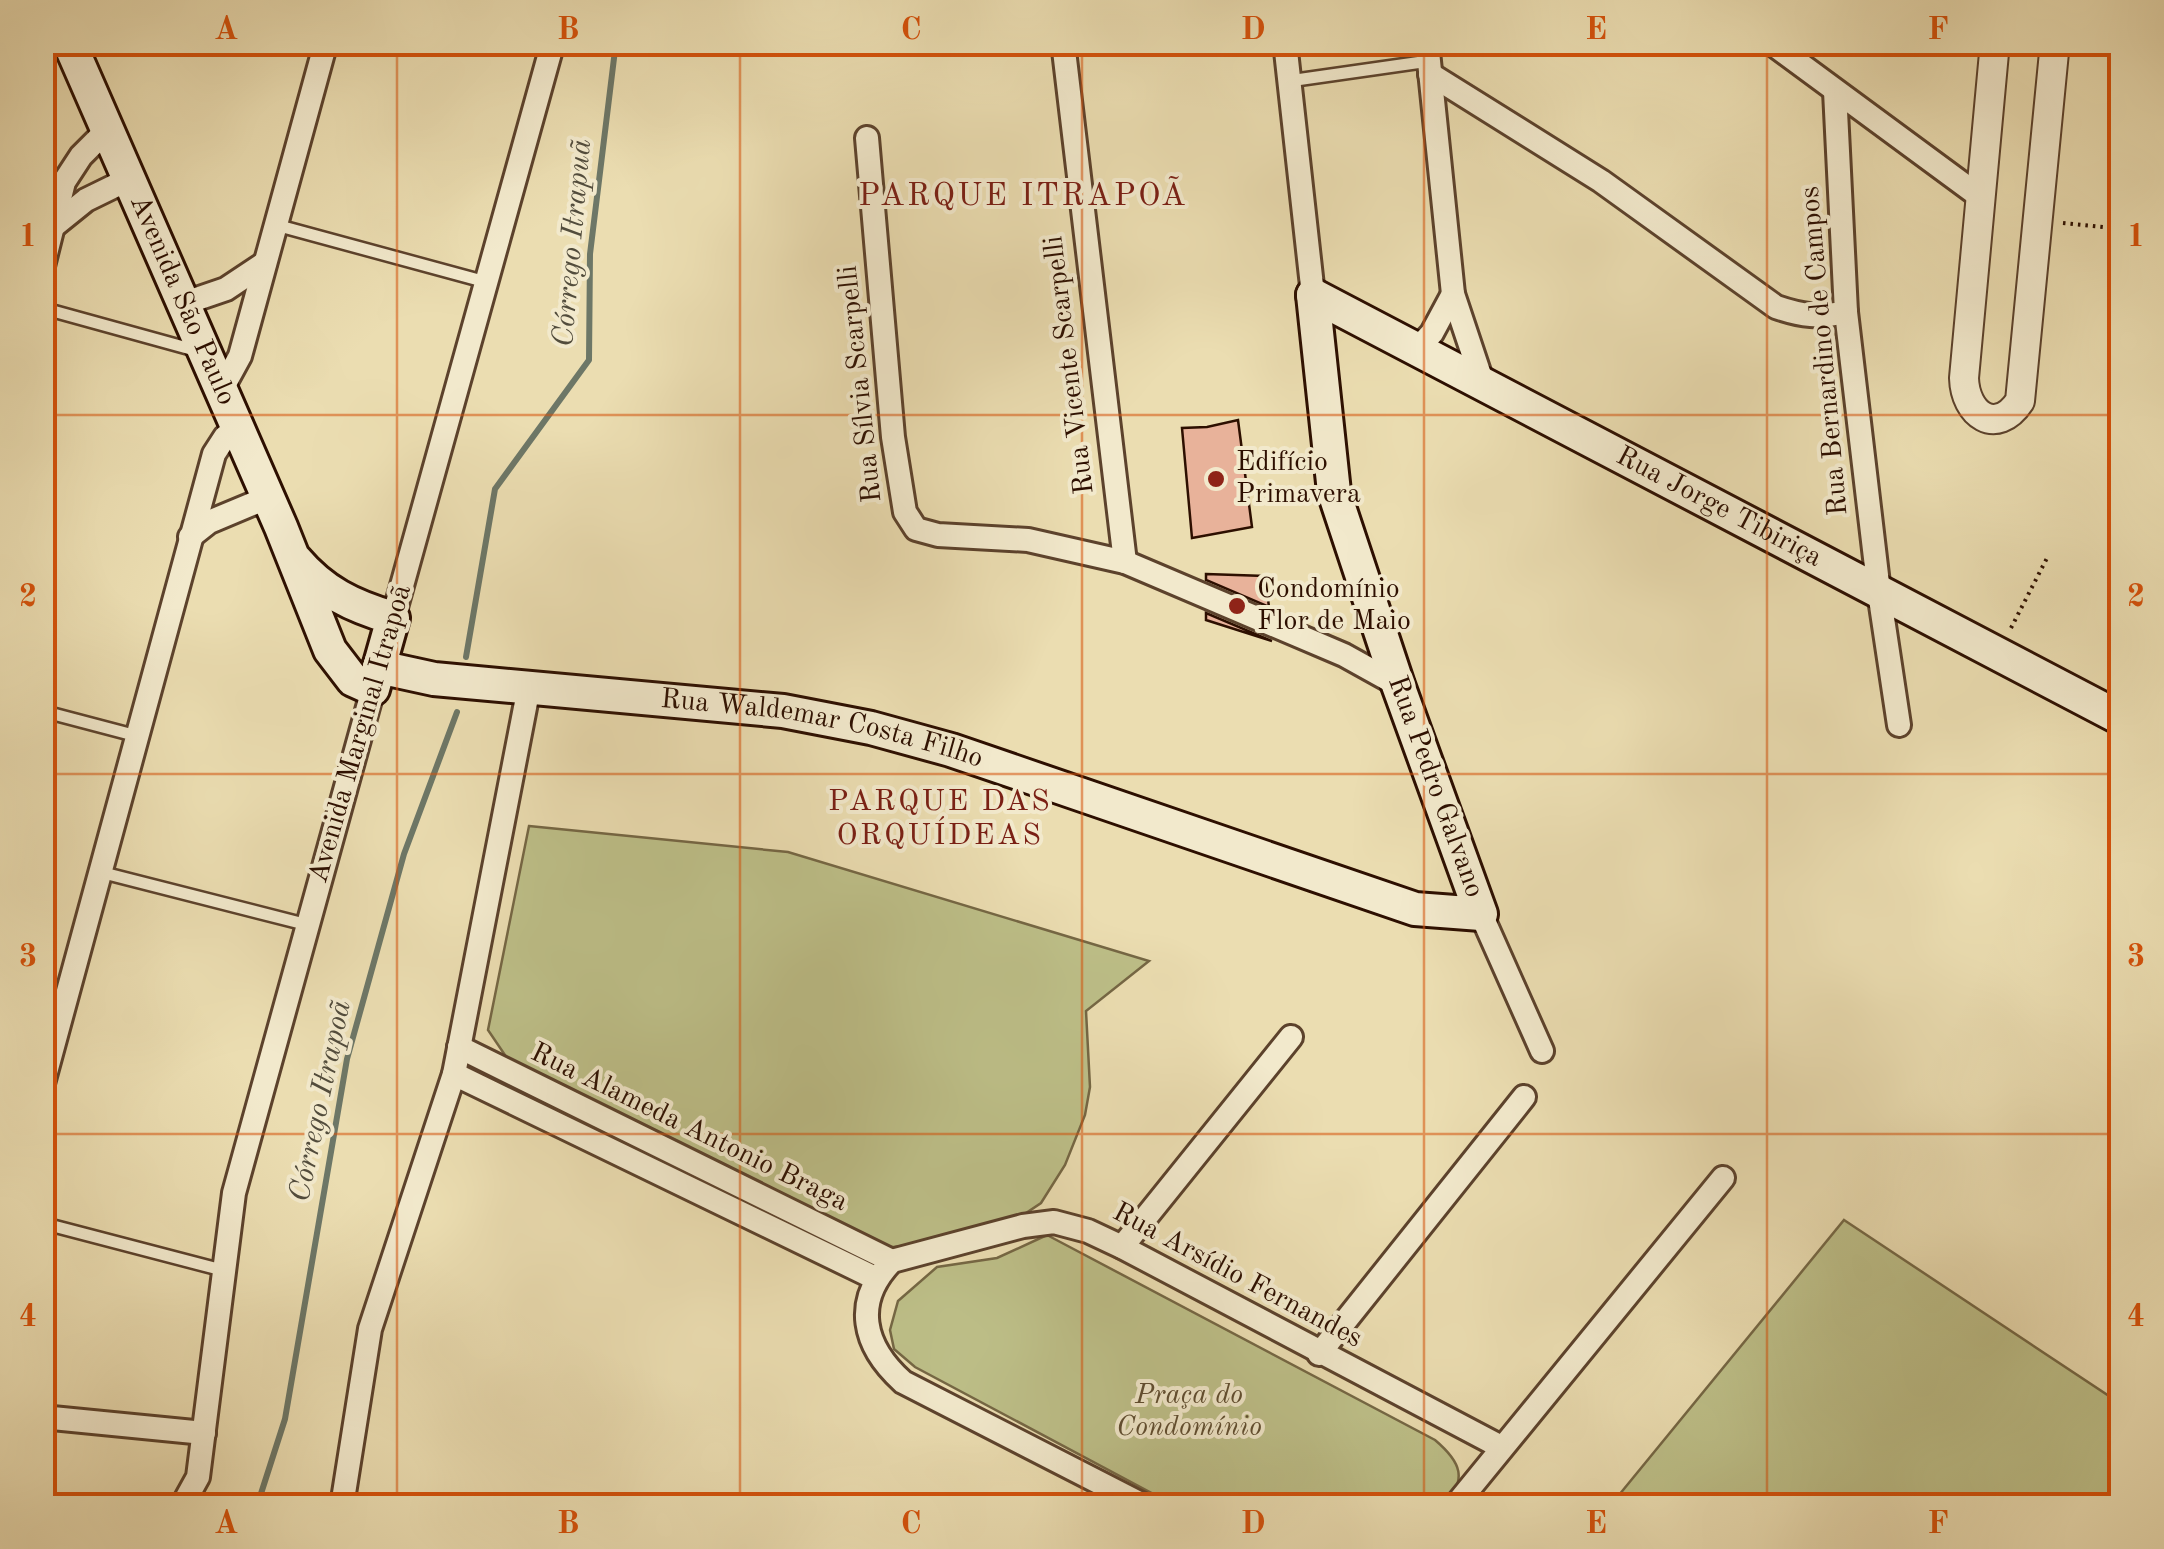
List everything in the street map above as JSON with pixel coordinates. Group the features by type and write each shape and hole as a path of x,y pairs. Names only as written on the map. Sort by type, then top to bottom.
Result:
{"main road":[{"name":"Avenida São Paulo","path":"70,42 222,388 335,660 353,680 376,678"},
{"name":"Rua Jorge Tibiriça","path":"1313,294 2122,719"},
{"name":"Rua Pedro Galvano","path":"1313,294 1334,492 1398,685 1481,914"},
{"name":"Avenida São Paulo","path":"295,559 328,592 347,603 393,618"},
{"name":"Avenida Marginal Itrapoã","path":"376,678 393,618"},
{"name":"Rua Waldemar Costa Filho","path":"376,678 434,679 783,711 871,728 951,750 1416,909 1481,914"}],"street":[{"name":"Avenida Marginal Itrapoã","path":"393,618 553,42"},
{"name":"Rua Vicente Scarpelli","path":"1063,42 1125,562"},
{"name":"Rua Pedro Galvano","path":"1285,42 1313,294"},
{"path":"1770,42 1979,196"},
{"path":"1995,42 1964,396 1980,416 2003,418 2020,401 2055,42"},
{"path":"222,388 240,356 320,48"},
{"path":"1429,59 1454,294 1484,384"},
{"path":"1429,59 1776,308 1804,316 1846,312"},
{"name":"Rua Bernardino de Campos","path":"1835,91 1846,312 1899,725"},
{"path":"43,264 58,201 72,166 109,128"},
{"name":"Rua Sílvia Scarpelli","path":"867,138 893,438 905,512 916,529 938,536 1028,540 1125,562 1344,655 1398,685"},
{"path":"54,225 86,200 131,178"},
{"path":"185,303 226,290 265,263"},
{"path":"1417,349 1454,294"},
{"path":"42,1087 214,454 238,426"},
{"path":"190,537 209,522 268,497"},
{"path":"1344,655 1382,638"},
{"name":"Avenida Marginal Itrapoã","path":"182,1506 198,1477 234,1193 376,678"},
{"path":"342,1506 370,1329 454,1074 529,687"},
{"name":"Rua Pedro Galvano","path":"1481,914 1542,1051"},
{"path":"1122,1247 1291,1036"},
{"name":"Rua Alameda Antonio Braga","path":"459,1047 883,1271"},
{"name":"Rua Alameda Antonio Braga","path":"454,1074 883,1271"},
{"path":"1319,1354 1524,1097"},
{"path":"1454,1506 1723,1178"},
{"name":"Rua Arsídio Fernandes","path":"883,1271 1023,1226 1054,1222 1122,1247 1500,1447"},
{"path":"883,1271 866,1310 874,1350 884,1366 903,1382 1145,1506"},
{"path":"42,1417 204,1433"}],"lane":[{"path":"1289,81 1429,59"},
{"path":"276,225 486,282"},
{"path":"42,308 206,354"},
{"path":"42,711 137,736"},
{"path":"100,872 308,925"},
{"path":"42,1223 222,1270"}],"path":[{"path":"2038,220 2122,229"},
{"path":"1997,654 2047,558"}],"green space":[{"path":"529,826 788,852 1149,961 1086,1011 1090,1087 1085,1115 1065,1165 1041,1203 1023,1215 952,1240 877,1249 511,1064 488,1030"},
{"path":"1844,1220 2121,1404 2121,1506 1610,1506"},
{"name":"Praça do Condomínio","path":"1047,1235 1435,1440 1456,1463 1459,1479 1452,1496 1444,1506 1176,1506 915,1367 894,1349 890,1330 898,1301 937,1267 997,1258"}],"building":[{"name":"Edifício Primavera","path":"1238,420 1252,527 1192,538 1182,428"},
{"path":"1206,574 1265,576 1269,607 1206,580"},
{"path":"1206,613 1272,641 1206,620"}],"waterway":[{"name":"Córrego Itrapuã","path":"466,657 495,489 589,360 590,254 616,42"},
{"name":"Córrego Itrapoã","path":"257,1506 285,1419 347,1059 404,854 457,712"}],"place":[{"name":"Edifício Primavera","path":"1216,479"},
{"name":"Condomínio Flor de Maio","path":"1237,606"}],"district":[{"name":"PARQUE ITRAPOÃ","path":"1023,197"},
{"name":"PARQUE DAS ORQUÍDEAS","path":"940,819"}]}
